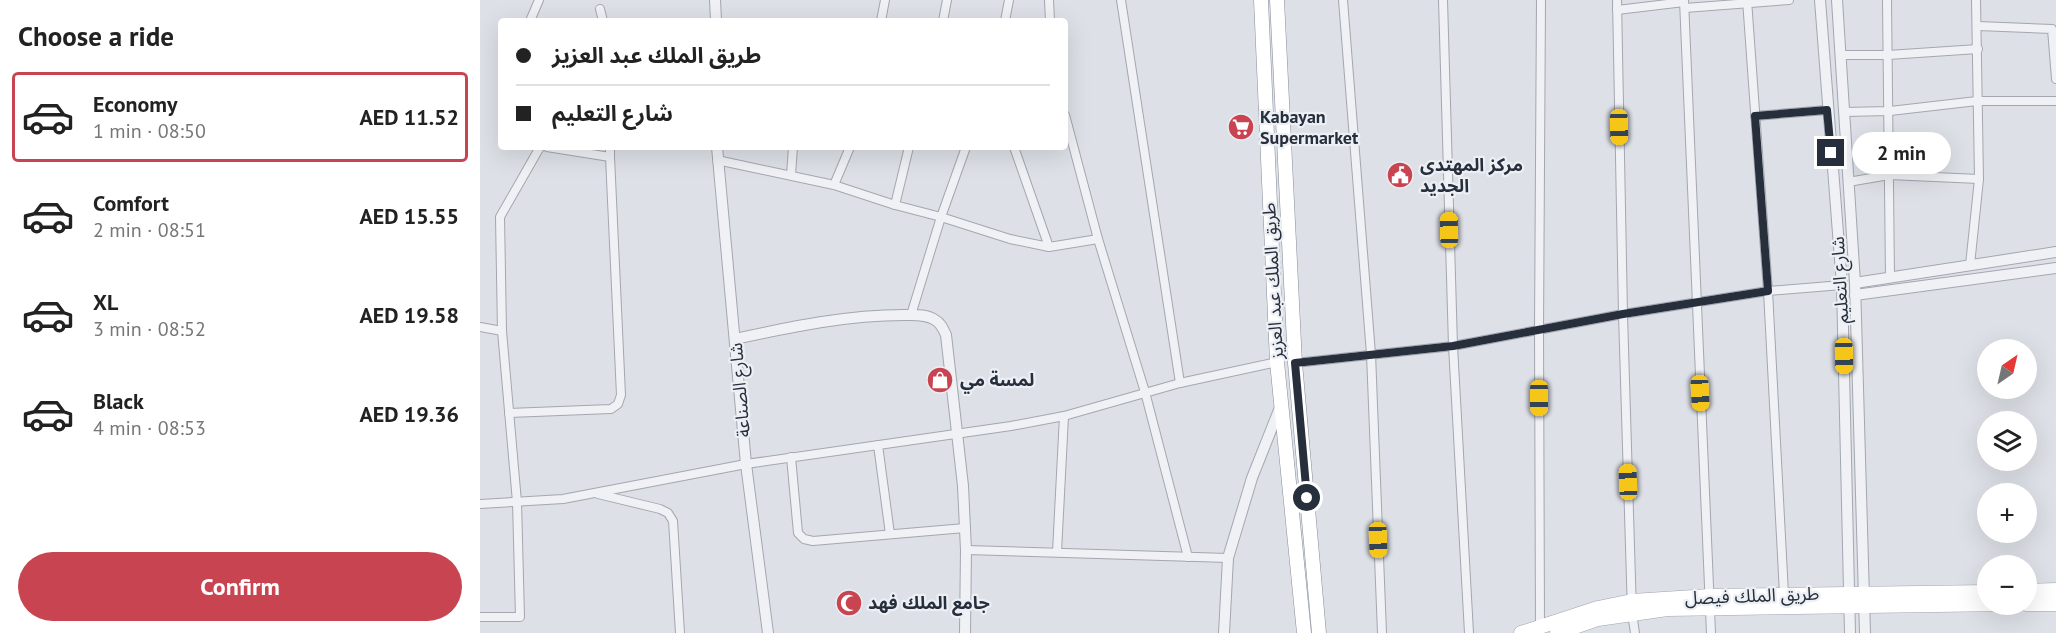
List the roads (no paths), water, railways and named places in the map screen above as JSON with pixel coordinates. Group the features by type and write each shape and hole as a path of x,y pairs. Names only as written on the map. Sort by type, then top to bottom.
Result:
{"main road":[{"name":"طريق الملك عبد العزيز","path":"1261,0 1277,363 1304,633"},
{"name":"طريق الملك عبد العزيز","path":"1277,0 1295,363 1318,633"},
{"path":"2037,591 2056,590"},
{"name":"طريق الملك فيصل","path":"1521,633 1540,629 1598,608 1711,602 1784,594 1857,600 1977,592"},
{"name":"طريق الملك فيصل","path":"1711,602 1857,600 1977,603"},
{"path":"2037,604 2056,604"},
{"name":"طريق الملك فيصل","path":"1557,633 1632,607"}],"street":[{"path":"531,18 539,0"},
{"path":"716,0 716,18"},
{"path":"882,18 885,0"},
{"path":"944,18 947,0"},
{"path":"1006,18 1009,0"},
{"path":"1049,0 1050,18"},
{"path":"1122,0 1180,383"},
{"path":"1343,0 1371,354 1382,633"},
{"path":"1443,0 1453,346 1470,633"},
{"path":"1540,629 1541,0"},
{"path":"1635,633 1632,607 1623,314 1617,5 1789,0"},
{"name":"شارع التعليم","path":"1820,0 1842,285 1857,600 1865,633"},
{"name":"شارع التعليم","path":"1837,0 1855,283 1857,600 1850,633"},
{"path":"1887,0 1890,111 1890,278"},
{"path":"1970,265 1979,179 1976,0"},
{"path":"1747,2 1768,291 1784,594"},
{"path":"1684,3 1711,633"},
{"path":"600,9 602,18"},
{"path":"1978,26 2052,29 2056,79"},
{"path":"1840,55 1888,55 1978,48"},
{"path":"1844,112 1890,111 1977,101 2056,101"},
{"path":"1755,116 1827,110"},
{"path":"1068,126 1098,239 1145,392 1188,557"},
{"path":"480,617 520,617 517,502 502,331 500,217 538,150"},
{"path":"566,150 610,157"},
{"path":"509,413 611,408 618,404 621,395 610,150"},
{"name":"شارع الصناعة","path":"717,150 746,464 768,633"},
{"path":"791,175 793,150"},
{"path":"834,184 848,150"},
{"path":"894,205 908,150"},
{"path":"911,315 941,217 965,150"},
{"path":"1015,150 1049,247"},
{"path":"717,160 834,184 894,205 1010,239 1049,247 1098,239"},
{"path":"1848,182 1889,175 1979,179"},
{"path":"1855,283 2056,252"},
{"path":"1855,295 2056,268"},
{"path":"1295,363 1453,346 1623,314 1768,291 1842,285"},
{"path":"735,339 814,322 885,315 925,316 935,319 942,326 946,334 963,486 966,550 965,633"},
{"path":"480,327 502,331"},
{"path":"480,504 563,499 746,464 970,434 1064,416 1180,383 1277,363"},
{"path":"1224,633 1228,558 1252,478 1281,405"},
{"path":"1057,552 1064,416"},
{"path":"878,445 890,534"},
{"path":"791,457 798,533 804,538 813,541 965,528"},
{"path":"594,494 660,509 668,513 673,521 680,633"},
{"path":"966,550 1228,558"}],"place":[{"name":"Kabayan Supermarket","path":"1241,127"},
{"name":"مركز المهتدى الجديد","path":"1400,175"},
{"name":"لمسة مي","path":"940,380"},
{"name":"جامع الملك فهد","path":"849,603"}]}
